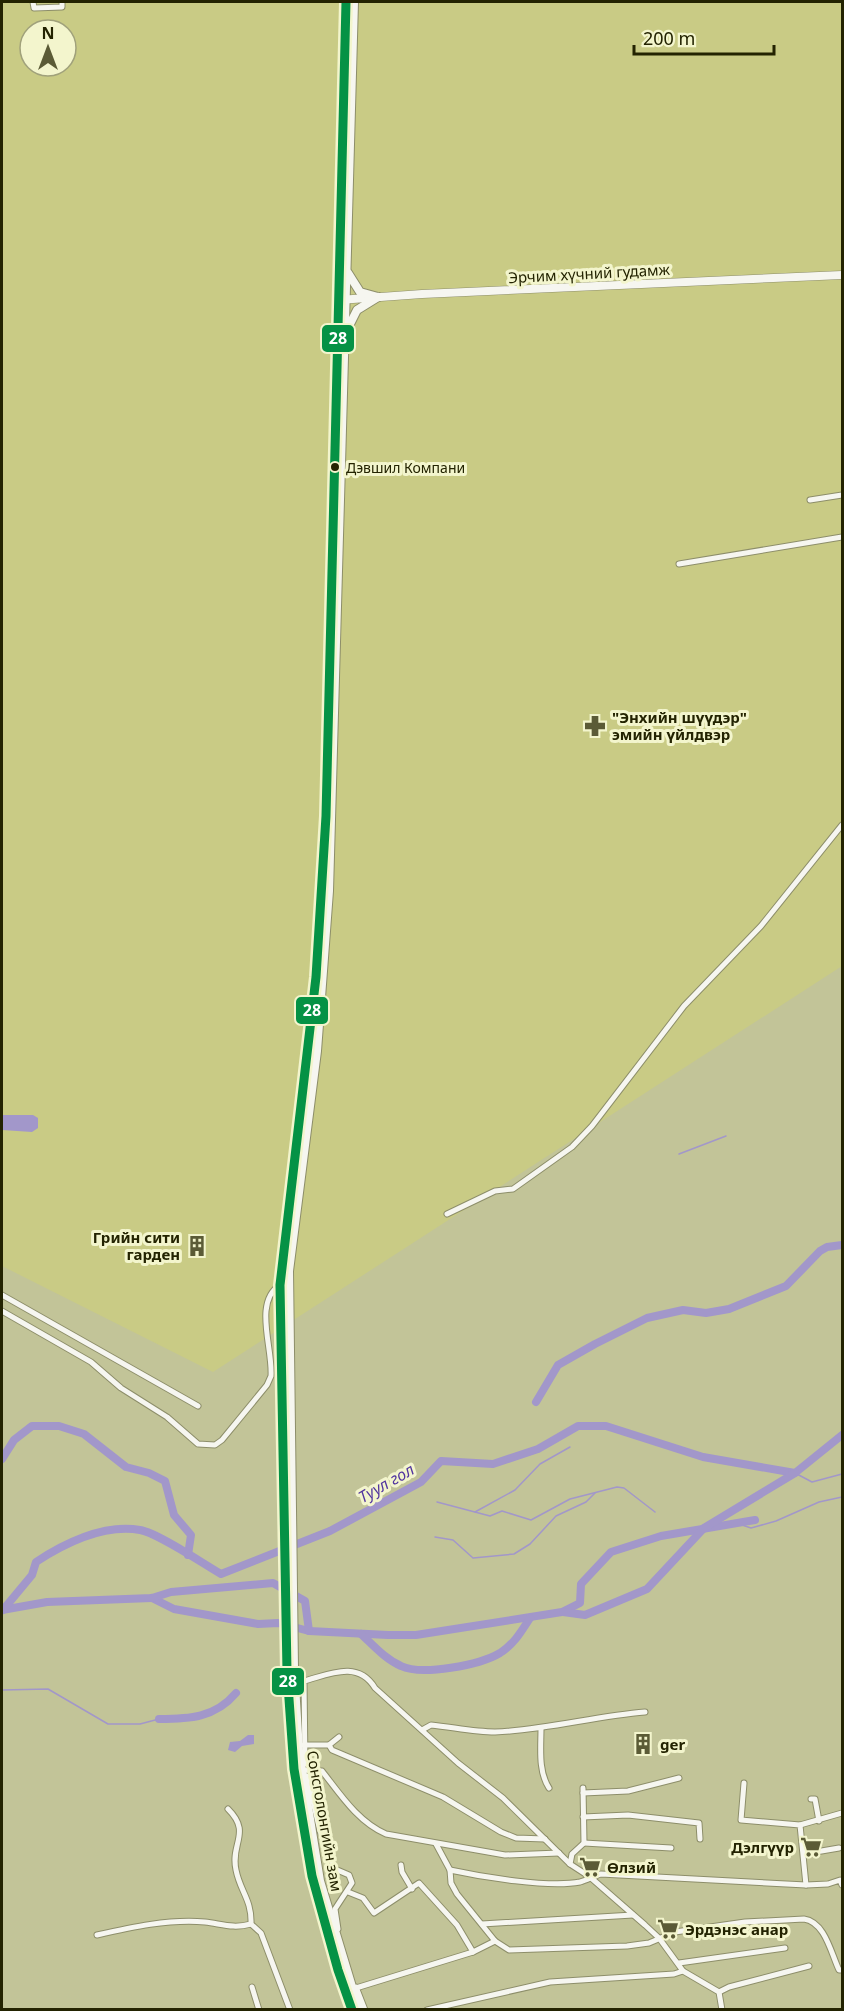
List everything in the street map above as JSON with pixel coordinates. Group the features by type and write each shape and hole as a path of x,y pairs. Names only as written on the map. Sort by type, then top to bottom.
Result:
{"main road":[{"path":"288,1458 280,1285 314,989 322,891 342,300 346,2"},
{"path":"291,1670 288,1458 289,1271 317,1051 329,891 345,334 342,300 346,269 354,2"},
{"path":"346,269 360,292 378,297"},
{"name":"Эрчим хүчний гудамж","path":"342,300 843,275"},
{"path":"345,334 357,310 378,297"},
{"name":"Сонсголонгийн зам","path":"291,1670 303,1748 310,1831 359,2010"},
{"name":"Сонсголонгийн зам","path":"291,1670 294,1769 307,1851 330,1942 352,2010"}],"street":[{"path":"33,2 34,8 62,7 62,2"},
{"path":"810,500 843,495"},
{"path":"679,564 843,537"},
{"path":"447,1214 495,1191 513,1189 572,1147 612,1101 684,1006 761,926 843,825"},
{"path":"2,1311 91,1362 121,1388 167,1416 192,1440 206,1445 222,1440 267,1385 271,1376 266,1306 271,1291 280,1285"},
{"path":"2,1295 198,1406"},
{"path":"339,1737 328,1744 303,1748 304,1681 352,1670 366,1675 375,1688 458,1763 503,1798 570,1864 590,1877 659,1938 682,1971 719,1992"},
{"path":"422,1730 431,1725 492,1732 541,1728 603,1716 645,1712"},
{"path":"541,1728 542,1766 549,1788"},
{"path":"328,1744 332,1750 443,1797 501,1832 516,1838 545,1839"},
{"path":"365,2010 338,1940 335,1909 352,1883 349,1875 335,1869 320,1831 304,1770 322,1771 349,1806 375,1829 386,1834 408,1836 436,1844 504,1855 559,1852"},
{"path":"584,1843 583,1791 628,1791 679,1778"},
{"path":"744,1783 741,1820 800,1825 843,1813"},
{"path":"811,1799 815,1799 819,1821"},
{"path":"228,1809 240,1824 241,1836 235,1848 236,1870 252,1907 251,1924"},
{"path":"583,1817 628,1815 699,1823 700,1839"},
{"path":"800,1825 806,1885"},
{"path":"310,1831 320,1831"},
{"path":"570,1864 572,1854 584,1843 671,1848"},
{"path":"436,1844 450,1870 451,1883 457,1894 495,1941 509,1950 627,1946 649,1943 675,1932 746,1922 812,1920 822,1931 839,1970 843,1970"},
{"path":"804,1854 839,1848"},
{"path":"401,1865 402,1872 412,1889"},
{"path":"450,1870 485,1878 553,1882 582,1882 601,1874 806,1885 842,1881"},
{"path":"348,1892 363,1898 374,1913 419,1883 457,1925 473,1952"},
{"path":"482,1924 633,1915"},
{"path":"97,1935 150,1924 206,1922 225,1927 251,1924 261,1933 290,2010"},
{"path":"356,1988 473,1952 495,1941"},
{"path":"678,1963 785,1948"},
{"path":"719,1992 729,1987 809,1966"},
{"path":"427,2010 550,1982 674,1974 682,1971"},
{"path":"252,1987 259,2010"},
{"path":"719,1992 722,2010"}],"shaded area":[{"path":"2,2 842,2 842,966 213,1372 2,1266"},
{"path":"2,1115 33,1115 38,1118 38,1128 32,1132 2,1130"},
{"path":"248,1735 254,1735 254,1744 242,1746 235,1752 228,1750 230,1742 240,1741"}],"waterway":[{"path":"679,1154 726,1136"},
{"name":"Туул гол","path":"536,1402 558,1365 595,1344 647,1318 683,1310 706,1313 729,1309 786,1286 820,1251 827,1247 842,1245"},
{"path":"2,1459 14,1440 32,1426 59,1426 84,1434 126,1467 149,1473 165,1481 174,1515 191,1535 188,1555"},
{"name":"Туул гол","path":"3,1610 32,1575 36,1562 59,1548 99,1532 126,1529 148,1532 169,1542 221,1574 330,1531 421,1482 441,1461 493,1464 538,1449 578,1426 606,1426 703,1457 795,1473 842,1435"},
{"path":"475,1512 515,1490 540,1464 570,1447"},
{"path":"795,1473 812,1482 842,1474"},
{"path":"563,1612 585,1615 647,1589 704,1528 795,1473"},
{"path":"437,1502 490,1516 502,1511 531,1520 570,1499 617,1487 624,1488 655,1512"},
{"path":"435,1537 453,1540 473,1558 514,1554 530,1544 556,1516 586,1502 595,1493"},
{"path":"736,1523 751,1528 776,1521 819,1502 842,1497"},
{"path":"152,1598 174,1609 258,1624 278,1623 309,1631 416,1635 562,1612 580,1603 581,1584 611,1552 661,1536 755,1520"},
{"path":"2,1610 47,1602 152,1598 171,1592 273,1583 305,1601 309,1631"},
{"path":"361,1634 384,1656 401,1666 423,1670 451,1668 500,1653 513,1642 530,1618"},
{"path":"2,1690 48,1689 108,1724 140,1724 159,1719"},
{"path":"159,1719 191,1717 210,1712 219,1708 236,1693"}],"transit line":[{"name":"28","path":"346,2 326,816 316,977 280,1285 287,1671 294,1769 312,1876 338,1970 352,2010"}],"place":[{"name":"Дэвшил Компани","path":"335,467"},
{"name":"\"Энхийн шүүдэр\" эмийн үйлдвэр","path":"595,726"},
{"name":"Грийн сити гарден","path":"197,1246"},
{"name":"ger","path":"643,1744"},
{"name":"Дэлгүүр","path":"811,1847"},
{"name":"Өлзий","path":"590,1867"},
{"name":"Эрдэнэс анар","path":"668,1929"}]}
